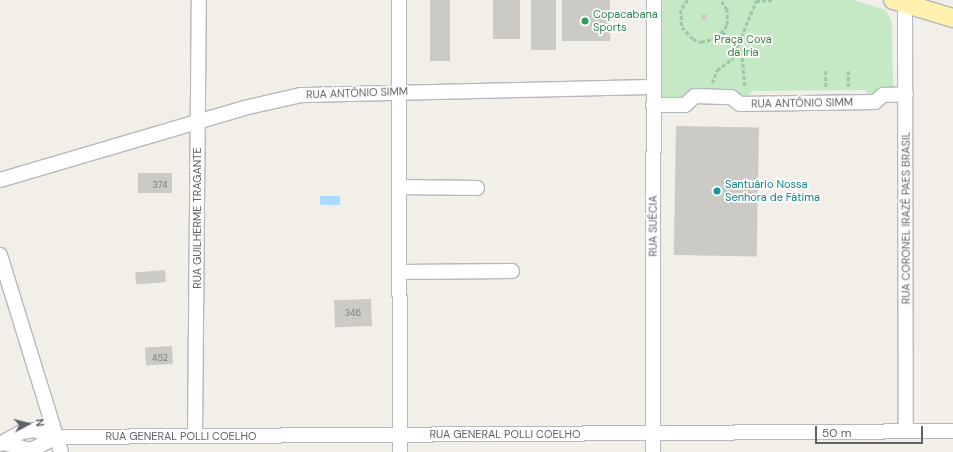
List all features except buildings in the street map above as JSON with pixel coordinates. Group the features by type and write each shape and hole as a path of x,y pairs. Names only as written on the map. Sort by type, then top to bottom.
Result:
{"main road":[{"path":"899,2 953,18"}],"street":[{"name":"RUA GUILHERME TRAGANTE","path":"195,436 199,0"},
{"path":"399,0 400,452"},
{"name":"RUA SUÉCIA","path":"653,452 654,0"},
{"name":"RUA CORONEL IRAZÊ PAES BRASIL","path":"899,2 906,94 906,432"},
{"name":"RUA ANTÔNIO SIMM","path":"0,180 198,121 301,95 399,91 653,87"},
{"name":"RUA ANTÔNIO SIMM","path":"653,105 685,105 695,96 731,96 740,104 875,102 883,95 906,94"},
{"path":"399,187 477,188"},
{"path":"0,255 61,452"},
{"path":"400,272 512,271"},
{"path":"3,445 22,432 34,430 56,437"},
{"name":"RUA GENERAL POLLI COELHO","path":"56,437 953,431"},
{"path":"3,445 31,450 56,437"}],"path":[{"path":"688,0 680,19 686,34 701,42 717,38 723,32 728,17 720,0"},
{"path":"712,88 714,74 730,62 756,1 772,0"},
{"path":"723,32 738,45 745,59 746,88"},
{"path":"826,71 826,87"},
{"path":"848,71 848,87"}],"green space":[{"name":"Praça Cova da Iria","path":"660,0 853,0 886,10 892,23 893,89 872,99 865,90 752,91 744,100 663,99 660,92"}],"water":[{"path":"320,196 340,196 340,205 320,205"}],"place":[{"name":"Copacabana Sports","path":"585,21"},
{"name":"Santuário Nossa Senhora de Fátima","path":"717,191"}]}
